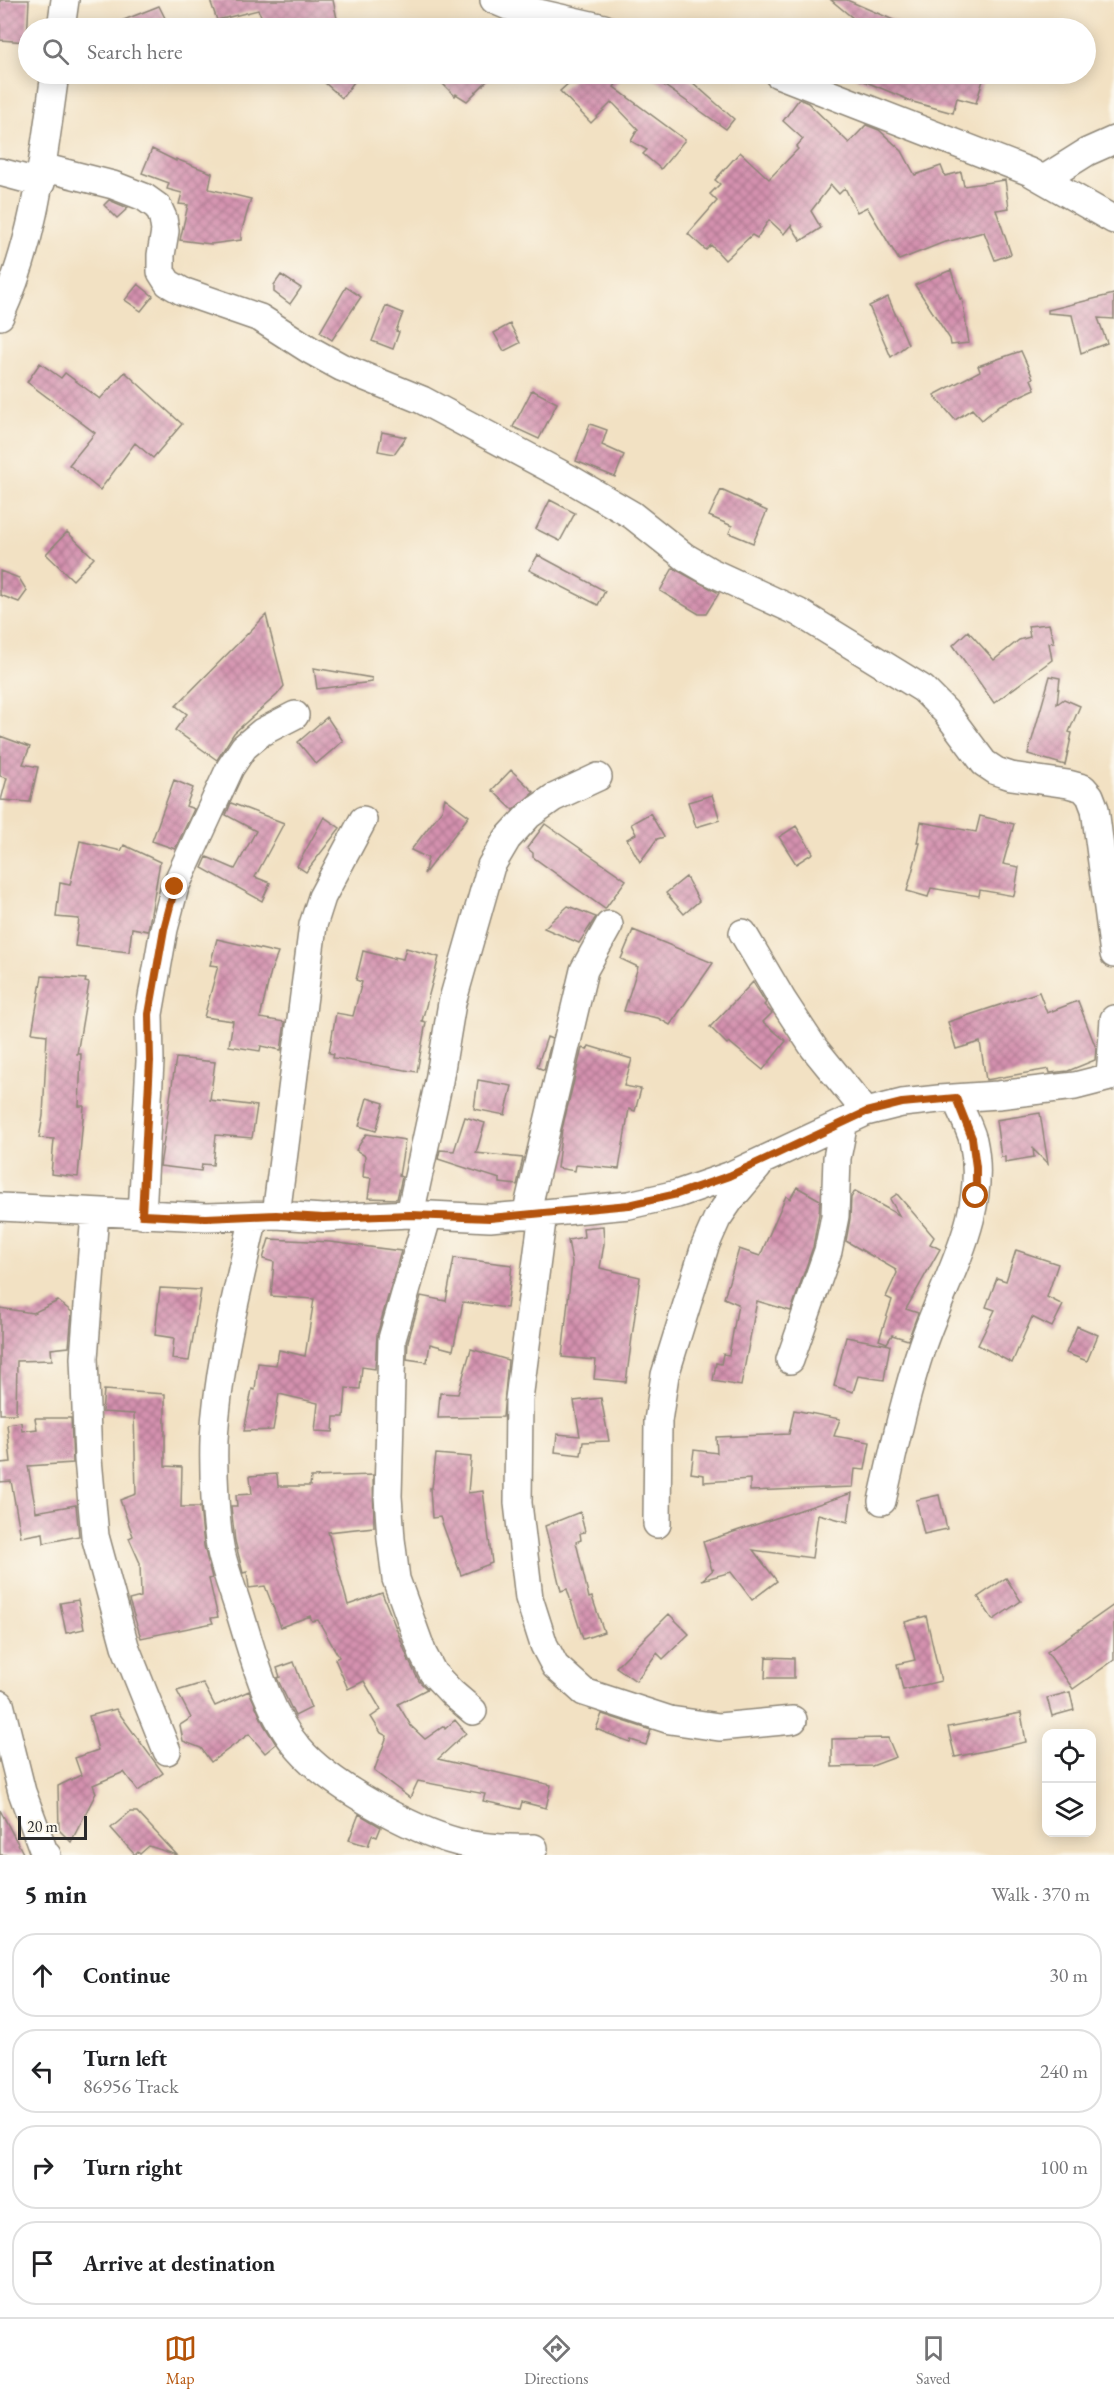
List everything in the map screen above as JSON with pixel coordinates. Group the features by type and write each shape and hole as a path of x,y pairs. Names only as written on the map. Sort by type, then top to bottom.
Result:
{"street":[{"path":"62,18 64,0"},
{"path":"494,0 508,6 560,18"},
{"path":"0,316 12,290 27,241 41,175 54,84"},
{"path":"804,84 1030,172 1114,220"},
{"path":"1044,179 1087,152 1114,140"},
{"path":"0,172 113,185 144,197 158,207 163,218 165,231 161,272 168,283 182,291 260,318 341,367 422,400 491,435 632,515 684,557 798,612 924,689 946,712 984,763 996,771 1011,776 1083,788 1090,796 1095,809 1114,954"},
{"path":"142,1215 150,1061 149,1014 164,929 175,887 230,768 244,747 262,732 295,715"},
{"path":"473,1711 434,1673 423,1654 408,1617 396,1579 388,1496 392,1339 419,1215 452,1003 491,866 507,839 528,815 553,798 598,777"},
{"path":"363,820 322,897 313,925 265,1215 224,1355 214,1440 216,1500 222,1555 252,1651 275,1712 298,1748 314,1764 354,1795 424,1829 456,1841 495,1849 534,1848"},
{"path":"609,925 584,970 534,1214 519,1399 518,1503 529,1598 544,1645 555,1665 584,1692 670,1720 719,1727 793,1720"},
{"path":"744,933 855,1117"},
{"path":"0,1207 206,1218 265,1215 323,1218 419,1215 490,1218 629,1205 677,1194 729,1176 855,1117 902,1103 1076,1086 1112,1076 1114,1019"},
{"path":"882,1501 903,1407 923,1344 967,1234 976,1196 976,1167 972,1138 956,1098"},
{"path":"790,1360 828,1251 835,1216 837,1158 855,1117"},
{"path":"657,1524 658,1421 665,1375 705,1246 717,1219 763,1161"},
{"path":"95,1213 84,1358 88,1459 95,1536 125,1646 167,1751"},
{"path":"0,1704 22,1792 47,1855"}],"building":[{"path":"0,0 29,0 28,18 18,18 18,41 0,40"},
{"path":"210,0 333,0 337,18 262,18 258,10 216,18"},
{"path":"831,0 847,0 889,18 853,18"},
{"path":"159,6 165,18 129,18"},
{"path":"326,84 352,84 342,98"},
{"path":"443,84 484,84 467,101 456,94 455,96"},
{"path":"568,84 616,84 614,87 685,140 661,169 643,154 647,150 631,141 638,129 612,102 591,123 560,91"},
{"path":"662,84 694,84 734,119 726,129"},
{"path":"871,84 982,84 976,103 957,98 953,113 907,99"},
{"path":"799,99 808,103 849,143 866,125 879,130 902,151 915,175 941,166 945,176 961,172 964,186 1005,180 1009,208 996,210 1011,254 995,260 984,232 942,243 899,260 867,207 857,212 845,188 839,194 831,185 811,211 821,228 801,241 791,225 784,234 769,220 757,238 752,235 725,260 711,245 706,250 688,234 717,201 710,194 720,184 715,180 740,152 769,179 798,149 796,147 803,139 783,121"},
{"path":"152,149 176,161 176,159 212,173 209,189 251,199 241,240 211,244 180,240 188,205 179,204 182,193 167,189 169,183 142,173"},
{"path":"109,200 128,208 117,218 104,205"},
{"path":"951,270 960,299 962,298 969,343 951,345 950,339 915,285"},
{"path":"281,275 301,288 290,304 274,292 274,285"},
{"path":"138,284 153,296 141,311 125,300"},
{"path":"346,287 361,297 332,340 320,332"},
{"path":"1114,294 1114,319 1098,318 1107,343 1081,353 1072,315 1048,313 1048,310"},
{"path":"888,297 908,344 891,357 869,306"},
{"path":"386,306 403,313 396,331 399,332 393,349 372,341"},
{"path":"510,324 520,343 504,351 494,333"},
{"path":"1021,351 1033,378 1031,379 1035,389 1000,405 982,420 972,409 955,420 934,395 980,371 978,366"},
{"path":"40,363 61,378 65,373 100,399 125,372 182,424 153,458 135,443 100,490 69,465 95,433 27,382"},
{"path":"532,390 557,403 539,439 513,427"},
{"path":"590,424 607,430 602,445 624,455 615,477 576,461"},
{"path":"382,432 406,437 394,454 378,451"},
{"path":"721,490 767,511 753,543 729,533 732,526 709,516"},
{"path":"550,500 575,513 560,541 536,529"},
{"path":"67,532 94,558 73,580 46,554"},
{"path":"538,555 605,591 598,605 529,570"},
{"path":"673,568 719,593 706,614 699,614 660,591"},
{"path":"0,571 19,578 27,591 19,602 0,595"},
{"path":"266,615 284,686 234,733 217,760 175,730 187,714 176,706"},
{"path":"1049,624 1054,642 1049,643 1052,660 994,703 953,645 968,631 994,660 1019,640 1030,637 1028,626"},
{"path":"314,668 372,678 372,682 317,689"},
{"path":"1050,676 1060,678 1057,704 1064,699 1080,706 1069,732 1072,733 1065,765 1028,754"},
{"path":"327,717 343,741 316,764 298,742"},
{"path":"0,736 30,747 23,764 38,767 30,802 1,800 7,778 0,776"},
{"path":"511,770 534,792 513,810 492,790"},
{"path":"174,780 193,788 186,806 194,809 175,849 152,841"},
{"path":"712,795 720,820 696,827 688,802"},
{"path":"445,798 469,816 424,874 428,858 411,850 442,810"},
{"path":"231,803 284,823 255,877 270,883 262,901 202,868 207,857 235,869 256,831 226,815"},
{"path":"650,813 664,837 657,839 640,862 627,839 636,834 631,824"},
{"path":"980,816 1014,824 1003,864 1019,867 1014,896 980,890 979,896 931,888 928,897 907,891 920,843 917,843 921,822 976,832"},
{"path":"324,817 340,828 306,872 297,866"},
{"path":"545,824 626,880 605,909 533,857 533,853 527,848"},
{"path":"796,826 813,853 796,864 779,837"},
{"path":"80,841 121,851 124,845 160,862 148,931 132,928 129,952 75,946 79,919 56,917 60,883 70,885"},
{"path":"686,877 699,901 684,914 666,893"},
{"path":"568,906 596,917 579,943 544,928"},
{"path":"633,930 713,963 670,1025 658,1018 624,1011 638,967 621,959"},
{"path":"217,939 278,953 271,971 260,1018 285,1022 281,1050 261,1046 260,1051 229,1046 233,1021 204,1017 218,966 210,965"},
{"path":"406,948 439,957 422,1021 426,1022 417,1072 333,1058 334,1054 329,1053 336,1013 353,1016 362,982 356,980 363,951 403,959"},
{"path":"42,976 86,979 85,982 89,983 77,1054 81,1054 79,1106 84,1106 78,1177 51,1174 54,1139 39,1138 43,1116 47,1035 32,1033"},
{"path":"753,982 766,1003 764,1005 772,1013 763,1022 786,1041 763,1070 729,1042 727,1044 710,1027"},
{"path":"1039,992 1047,1013 1078,1001 1096,1048 1095,1060 1068,1071 1050,1073 1049,1069 986,1080 980,1042 956,1049 948,1022"},
{"path":"547,1037 552,1039 544,1070 537,1067"},
{"path":"589,1046 632,1059 624,1086 641,1089 635,1111 629,1109 619,1169 576,1165 575,1171 557,1168 562,1129 582,1048 587,1050"},
{"path":"176,1058 215,1062 210,1100 257,1106 252,1138 216,1135 213,1165 202,1164 201,1171 160,1166"},
{"path":"478,1080 512,1086 505,1115 474,1109"},
{"path":"367,1098 384,1103 376,1131 359,1126"},
{"path":"1040,1113 1048,1164 1033,1149 1034,1157 1005,1162 1005,1157 1001,1157 996,1120"},
{"path":"465,1117 485,1123 476,1153 523,1158 517,1185 500,1183 500,1179 438,1159 440,1150 454,1151"},
{"path":"366,1134 405,1140 399,1176 402,1177 397,1199 368,1198 371,1178 363,1177 365,1156 356,1150"},
{"path":"797,1187 820,1200 813,1247 791,1311 757,1301 741,1386 713,1381 716,1363 721,1364 723,1354 729,1355 738,1304 724,1298 739,1249 760,1256 786,1196 790,1199"},
{"path":"855,1191 899,1215 890,1199 897,1194 934,1237 930,1244 940,1249 906,1309 918,1313 908,1340 892,1335 887,1343 879,1340 892,1300 886,1297 897,1273 896,1270 846,1241 851,1198"},
{"path":"603,1226 604,1244 600,1268 640,1277 626,1382 594,1379 596,1360 562,1357 572,1263 568,1240 584,1237 583,1228"},
{"path":"269,1239 330,1242 401,1251 377,1335 375,1369 362,1367 360,1389 346,1388 344,1417 334,1417 333,1432 315,1431 318,1403 279,1394 273,1430 244,1431 252,1389 255,1390 258,1363 276,1365 279,1350 305,1356 314,1299 271,1296 274,1262 263,1259"},
{"path":"1016,1250 1058,1264 1047,1297 1063,1305 1052,1327 1032,1317 1012,1363 978,1345 995,1310 986,1307 997,1278 1006,1281"},
{"path":"454,1258 512,1265 507,1308 463,1302 453,1350 430,1344 427,1362 407,1359 408,1341 421,1296 446,1301"},
{"path":"160,1288 201,1290 189,1361 172,1359 174,1338 155,1335"},
{"path":"58,1301 72,1312 69,1347 51,1349 52,1360 17,1361 16,1414 0,1414 0,1308 33,1313"},
{"path":"1077,1326 1098,1335 1087,1361 1066,1353"},
{"path":"846,1337 890,1345 884,1380 858,1376 853,1392 834,1386"},
{"path":"471,1349 508,1360 503,1417 438,1418 440,1393 458,1394"},
{"path":"104,1390 165,1394 165,1466 182,1467 181,1507 200,1507 204,1546 212,1578 209,1579 218,1617 211,1618 213,1623 141,1638 129,1600 141,1597 140,1563 129,1538 133,1536 120,1500 136,1494 134,1414 102,1412"},
{"path":"601,1398 609,1441 583,1442 581,1455 555,1452 557,1434 580,1436 574,1401"},
{"path":"794,1410 840,1419 834,1436 870,1442 865,1470 855,1469 853,1487 750,1491 750,1479 704,1482 704,1475 691,1473 694,1450 717,1453 716,1437 789,1434"},
{"path":"35,1418 71,1418 73,1463 28,1466 36,1512 76,1505 79,1536 44,1543 43,1533 21,1537 11,1481 0,1482 0,1463 11,1462 7,1424 21,1422 22,1431 37,1429"},
{"path":"436,1454 471,1457 468,1493 483,1491 492,1563 461,1575 440,1517 432,1518 430,1488 432,1488"},
{"path":"277,1474 278,1486 310,1486 311,1477 373,1475 374,1527 328,1532 348,1605 382,1593 409,1661 419,1681 427,1689 398,1704 411,1726 425,1739 444,1726 445,1729 455,1720 466,1733 438,1759 551,1785 546,1808 522,1802 520,1809 483,1801 485,1794 418,1781 410,1798 374,1771 387,1736 381,1733 371,1717 381,1710 364,1681 348,1689 335,1659 339,1657 318,1620 312,1621 310,1616 281,1627 265,1586 249,1588 247,1572 243,1573 235,1541 231,1506 237,1506 236,1495 252,1494 250,1476"},
{"path":"852,1493 848,1522 818,1514 812,1558 753,1550 777,1581 752,1600 731,1572 702,1580 714,1569 712,1570 703,1542"},
{"path":"939,1495 947,1529 924,1534 916,1500"},
{"path":"580,1512 585,1532 580,1533 581,1540 576,1542 589,1598 592,1597 604,1632 583,1639 567,1589 561,1591 545,1526"},
{"path":"1006,1578 1021,1601 993,1620 978,1597"},
{"path":"78,1600 84,1629 66,1633 60,1603"},
{"path":"1114,1605 1114,1660 1073,1689 1047,1652"},
{"path":"669,1614 689,1634 663,1659 657,1653 636,1681 616,1667"},
{"path":"926,1616 941,1681 903,1690 897,1664 915,1660 905,1622"},
{"path":"766,1657 794,1658 794,1678 765,1678"},
{"path":"294,1662 311,1708 295,1716 277,1678 280,1677 277,1668"},
{"path":"203,1683 215,1706 249,1691 264,1725 276,1744 265,1753 249,1734 211,1762 201,1748 183,1741 180,1725 191,1718 177,1691"},
{"path":"1070,1692 1074,1710 1052,1716 1047,1698"},
{"path":"116,1709 163,1773 138,1791 124,1772 93,1785 96,1793 71,1842 59,1830 58,1786 81,1775 75,1758 98,1750 89,1716"},
{"path":"1021,1713 1026,1742 955,1757 948,1727"},
{"path":"602,1714 651,1730 646,1745 631,1740 630,1742 596,1729"},
{"path":"888,1738 896,1757 872,1766 832,1767 832,1739"},
{"path":"0,1810 24,1855 0,1855"},
{"path":"130,1812 137,1812 177,1855 149,1846 140,1854 138,1852 135,1855 111,1828"},
{"path":"359,1814 381,1827 377,1837 372,1835 368,1846 349,1840"}],"route":[{"path":"175,887 164,929 149,1014 150,1061 142,1215 206,1218 276,1215 323,1218 410,1215 490,1218 629,1205 677,1194 729,1176 866,1112 902,1103 956,1098 972,1138 976,1167 976,1196"}]}
